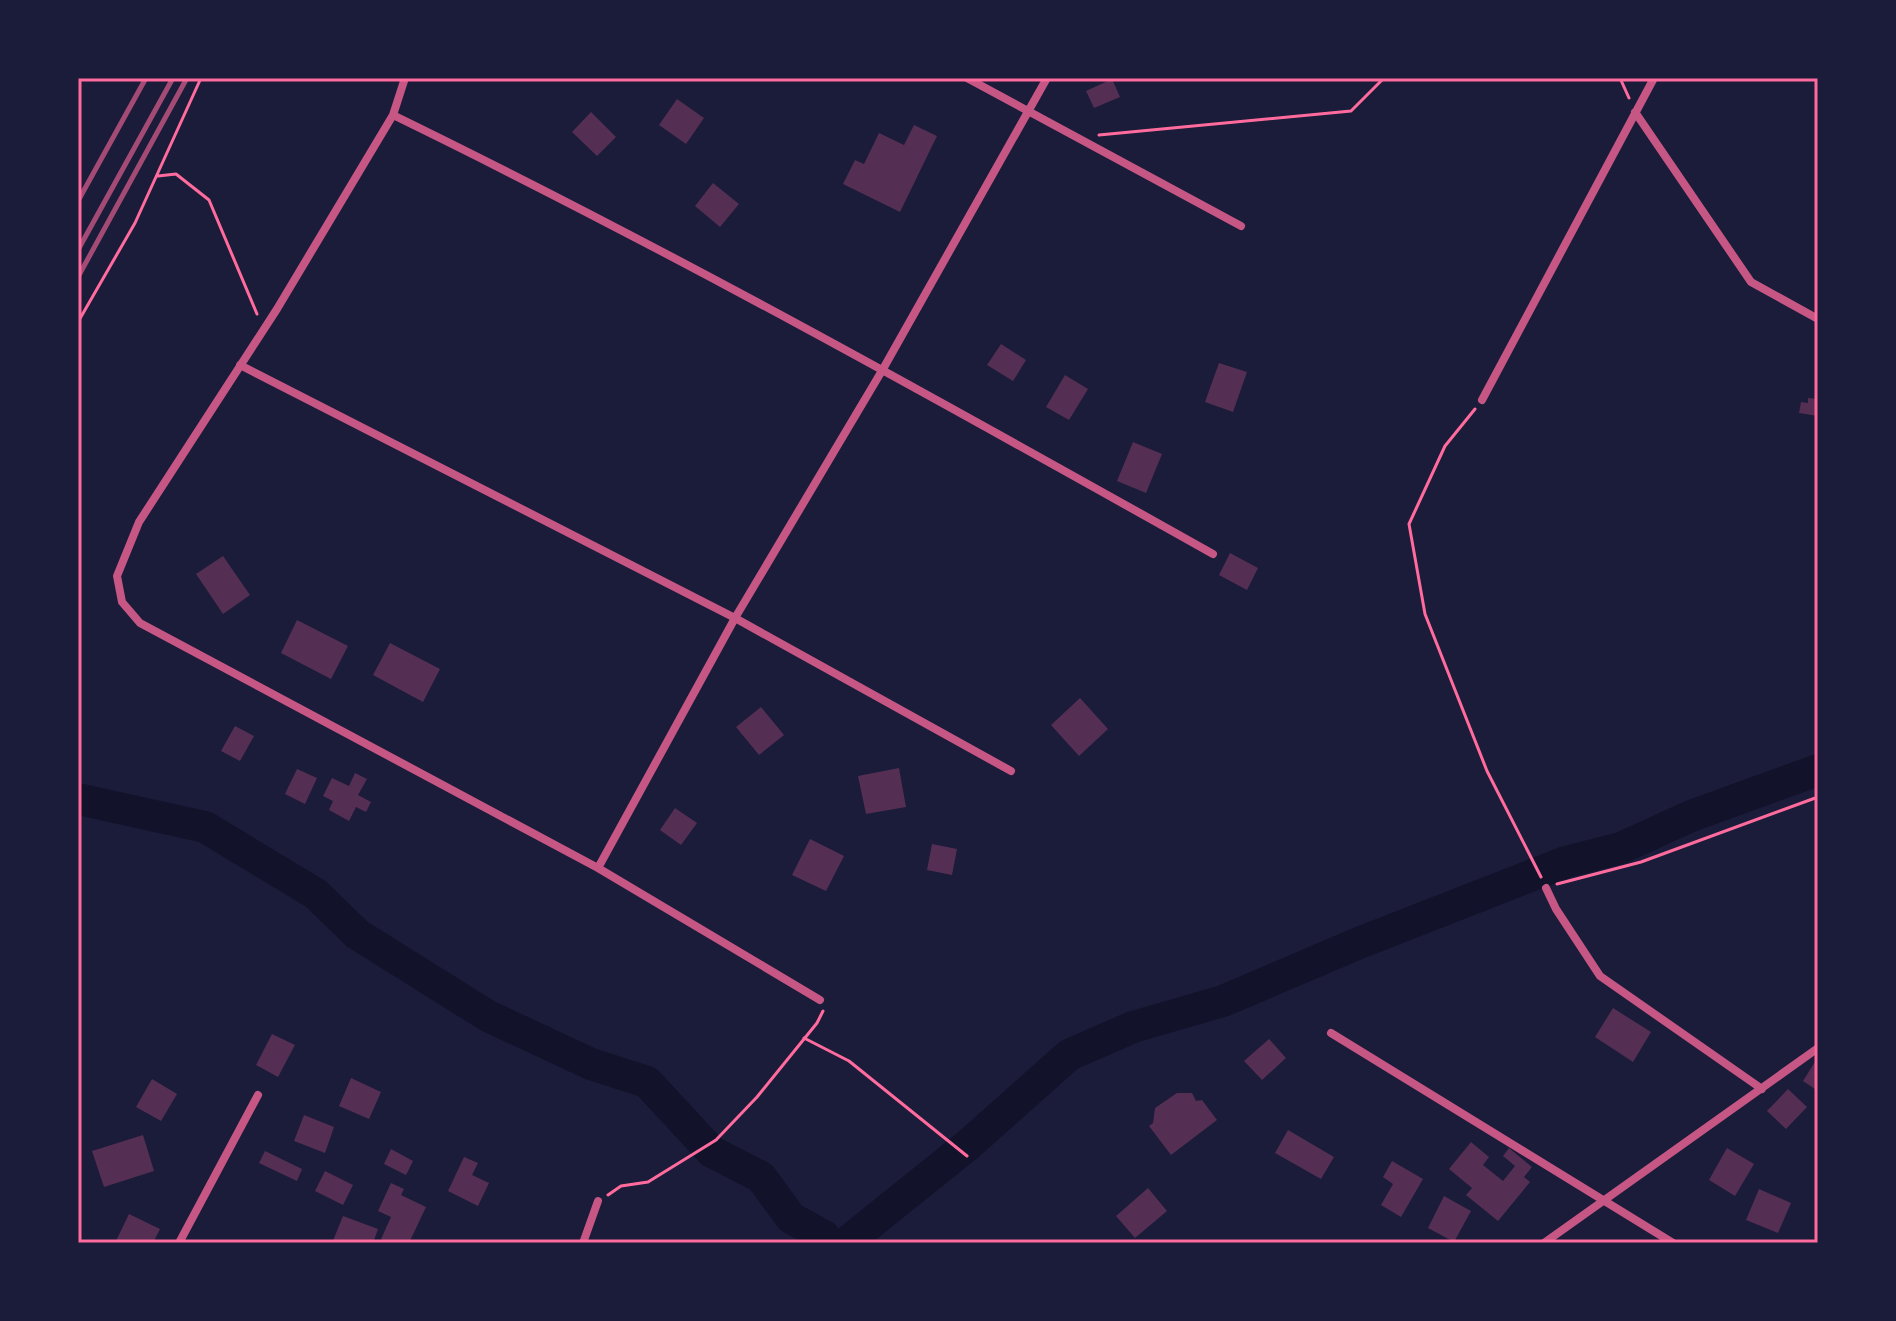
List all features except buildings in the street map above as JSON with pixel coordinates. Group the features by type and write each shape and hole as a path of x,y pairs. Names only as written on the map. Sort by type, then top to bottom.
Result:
{"street":[{"path":"405,78 393,115 264,329 139,522 117,576 122,602 140,623 598,868 820,1000"},
{"path":"967,78 1072,138 1241,226"},
{"path":"598,868 735,618 883,369 1047,78"},
{"path":"1482,400 1654,78"},
{"path":"1635,112 1751,282 1818,319"},
{"path":"393,115 547,189 883,369 1213,554"},
{"path":"240,365 735,618 1011,771"},
{"path":"1546,888 1556,909 1600,976 1762,1089"},
{"path":"1331,1033 1673,1243"},
{"path":"1544,1243 1818,1048"},
{"path":"179,1243 258,1095"},
{"path":"583,1243 598,1201"}],"path":[{"path":"78,322 135,223 201,78"},
{"path":"1072,138 1351,111 1384,78"},
{"path":"1620,78 1635,112"},
{"path":"156,176 176,174 209,200 264,329"},
{"path":"1482,400 1445,446 1409,524 1425,614 1487,771 1546,888 1580,875 1641,862 1818,797"},
{"path":"598,1201 621,1186 648,1182 716,1140 757,1097 824,1013 820,1000"},
{"path":"804,1038 849,1061 967,1156"}],"waterway":[{"path":"846,1243 968,1145 1069,1055 1133,1027 1223,1001 1359,943 1566,862 1621,848 1691,816 1818,770"},
{"path":"78,799 205,827 316,894 357,934 488,1016 591,1064 647,1082 712,1152 761,1177 791,1218 824,1236 826,1243"}],"railway":[{"path":"78,201 146,78"},
{"path":"78,250 173,78"},
{"path":"78,277 187,78"}]}
